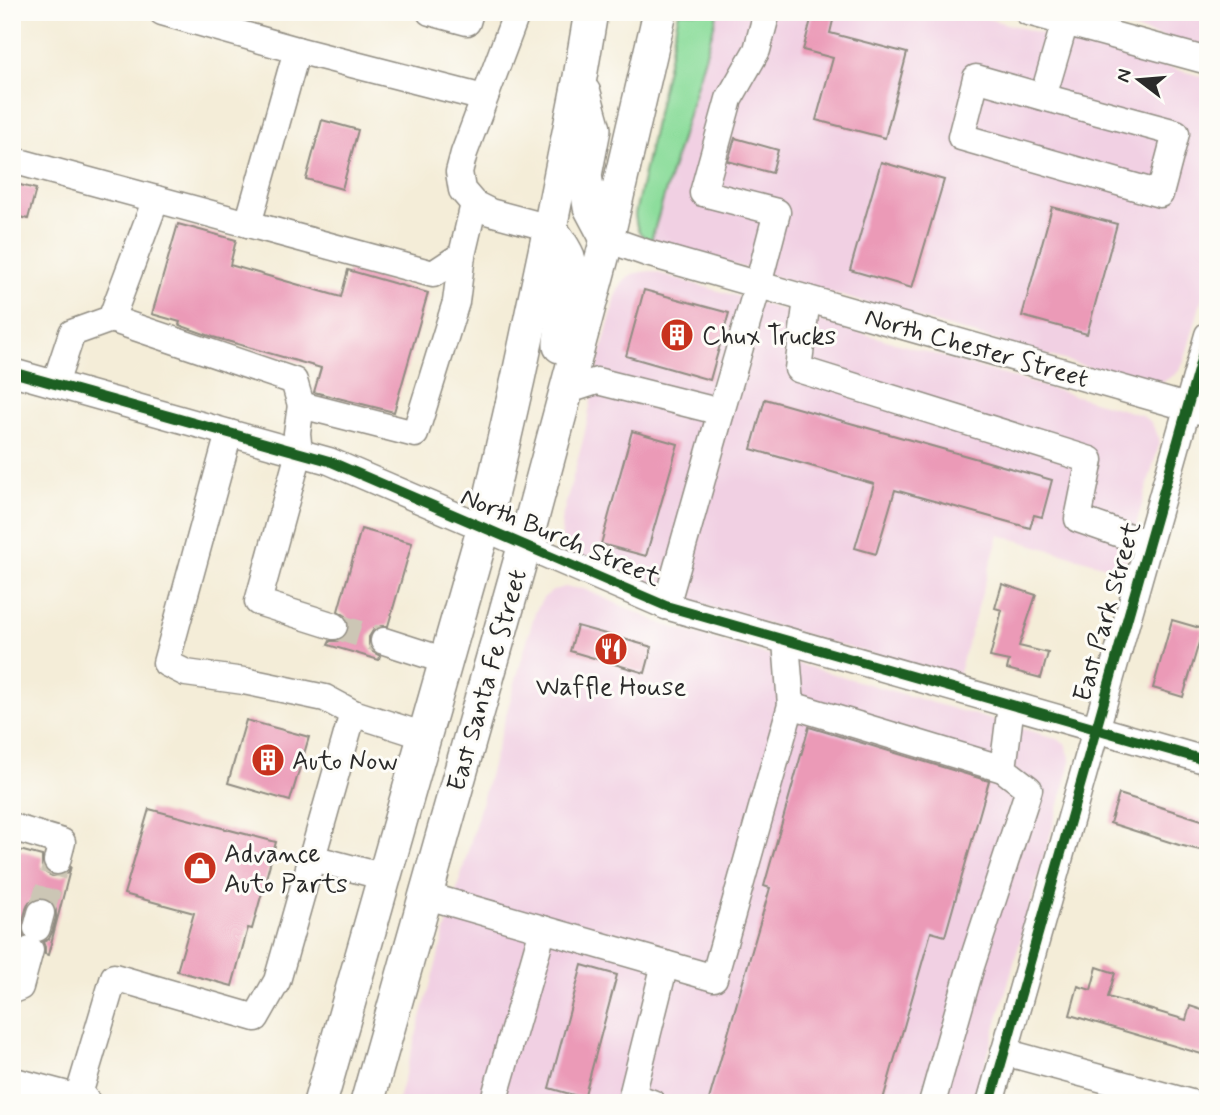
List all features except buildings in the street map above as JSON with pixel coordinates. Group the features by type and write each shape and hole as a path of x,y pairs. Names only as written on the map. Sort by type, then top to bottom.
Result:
{"main road":[{"name":"East Santa Fe Street","path":"320,1103 484,527 550,228 591,12"},
{"name":"East Santa Fe Street","path":"367,1103 525,544 607,239 660,12"},
{"path":"580,77 594,128 585,175 588,196 590,206 607,239"},
{"path":"550,228 568,257 569,283 559,344 566,391"},
{"path":"12,1084 80,1102"}],"street":[{"path":"162,12 484,99"},
{"path":"430,12 467,22 470,12"},
{"path":"517,12 458,172 462,190 474,204 490,212 550,228"},
{"path":"666,606 777,212 703,192 729,99 757,50 767,12"},
{"path":"1028,12 1208,61"},
{"path":"1043,97 1065,22"},
{"path":"248,224 297,50"},
{"path":"976,78 1043,97 1176,133 1160,194 961,137 976,78"},
{"path":"12,160 433,274 462,255"},
{"path":"111,319 156,199"},
{"path":"301,405 415,434 456,302 462,255 474,204"},
{"name":"North Chester Street","path":"607,239 647,253 1198,410"},
{"path":"807,299 798,369 1090,460 1078,519 1149,544"},
{"path":"55,384 72,333 111,319 294,381 301,405 297,433 299,453 258,602 334,626"},
{"name":"East Park Street","path":"990,1103 1149,544 1198,410 1206,349"},
{"name":"North Burch Street","path":"12,372 329,461 666,606 1208,761"},
{"path":"566,391 597,381 721,412"},
{"path":"229,433 166,663 186,673 244,681 325,698 353,712 425,736"},
{"path":"384,641 446,661"},
{"path":"424,895 714,978 791,705 786,641"},
{"path":"791,705 1003,769 1029,789 971,966 932,1103"},
{"path":"1003,769 1011,705"},
{"path":"80,1102 114,977 256,1018 277,981 353,712"},
{"path":"12,827 62,842 57,861"},
{"path":"312,858 385,877"},
{"path":"493,1103 543,929"},
{"path":"12,990 20,987 36,930"},
{"path":"652,1103 632,1096 665,964"},
{"path":"1004,1052 1191,1103"}],"shaded area":[{"path":"718,12 963,12 1208,78 1208,277 1184,362 1176,374 1159,384 1150,385 651,241"},
{"path":"1072,12 1208,12 1208,50"},
{"path":"651,271 1141,415 1151,422 1159,438 1159,445 1123,571 999,535 957,679 703,605 634,582 576,556 562,541 561,521 584,436 599,361 617,292 632,274"},
{"path":"565,587 584,589 665,625 1065,743 1070,766 974,1103 397,1103 535,612 543,598 554,590"}],"green space":[{"path":"679,12 718,12 651,241 638,230 635,214"}],"tunnel":[{"path":"334,626 384,641"},
{"path":"41,913 57,861"}],"cycle path":[{"path":"990,1103 1208,335"},
{"path":"12,372 329,461 666,606 1208,761"}],"place":[{"name":"Chux Trucks","path":"677,335"},
{"name":"Waffle House","path":"611,649"},
{"name":"Auto Now","path":"268,760"},
{"name":"Advance Auto Parts","path":"200,868"}]}
